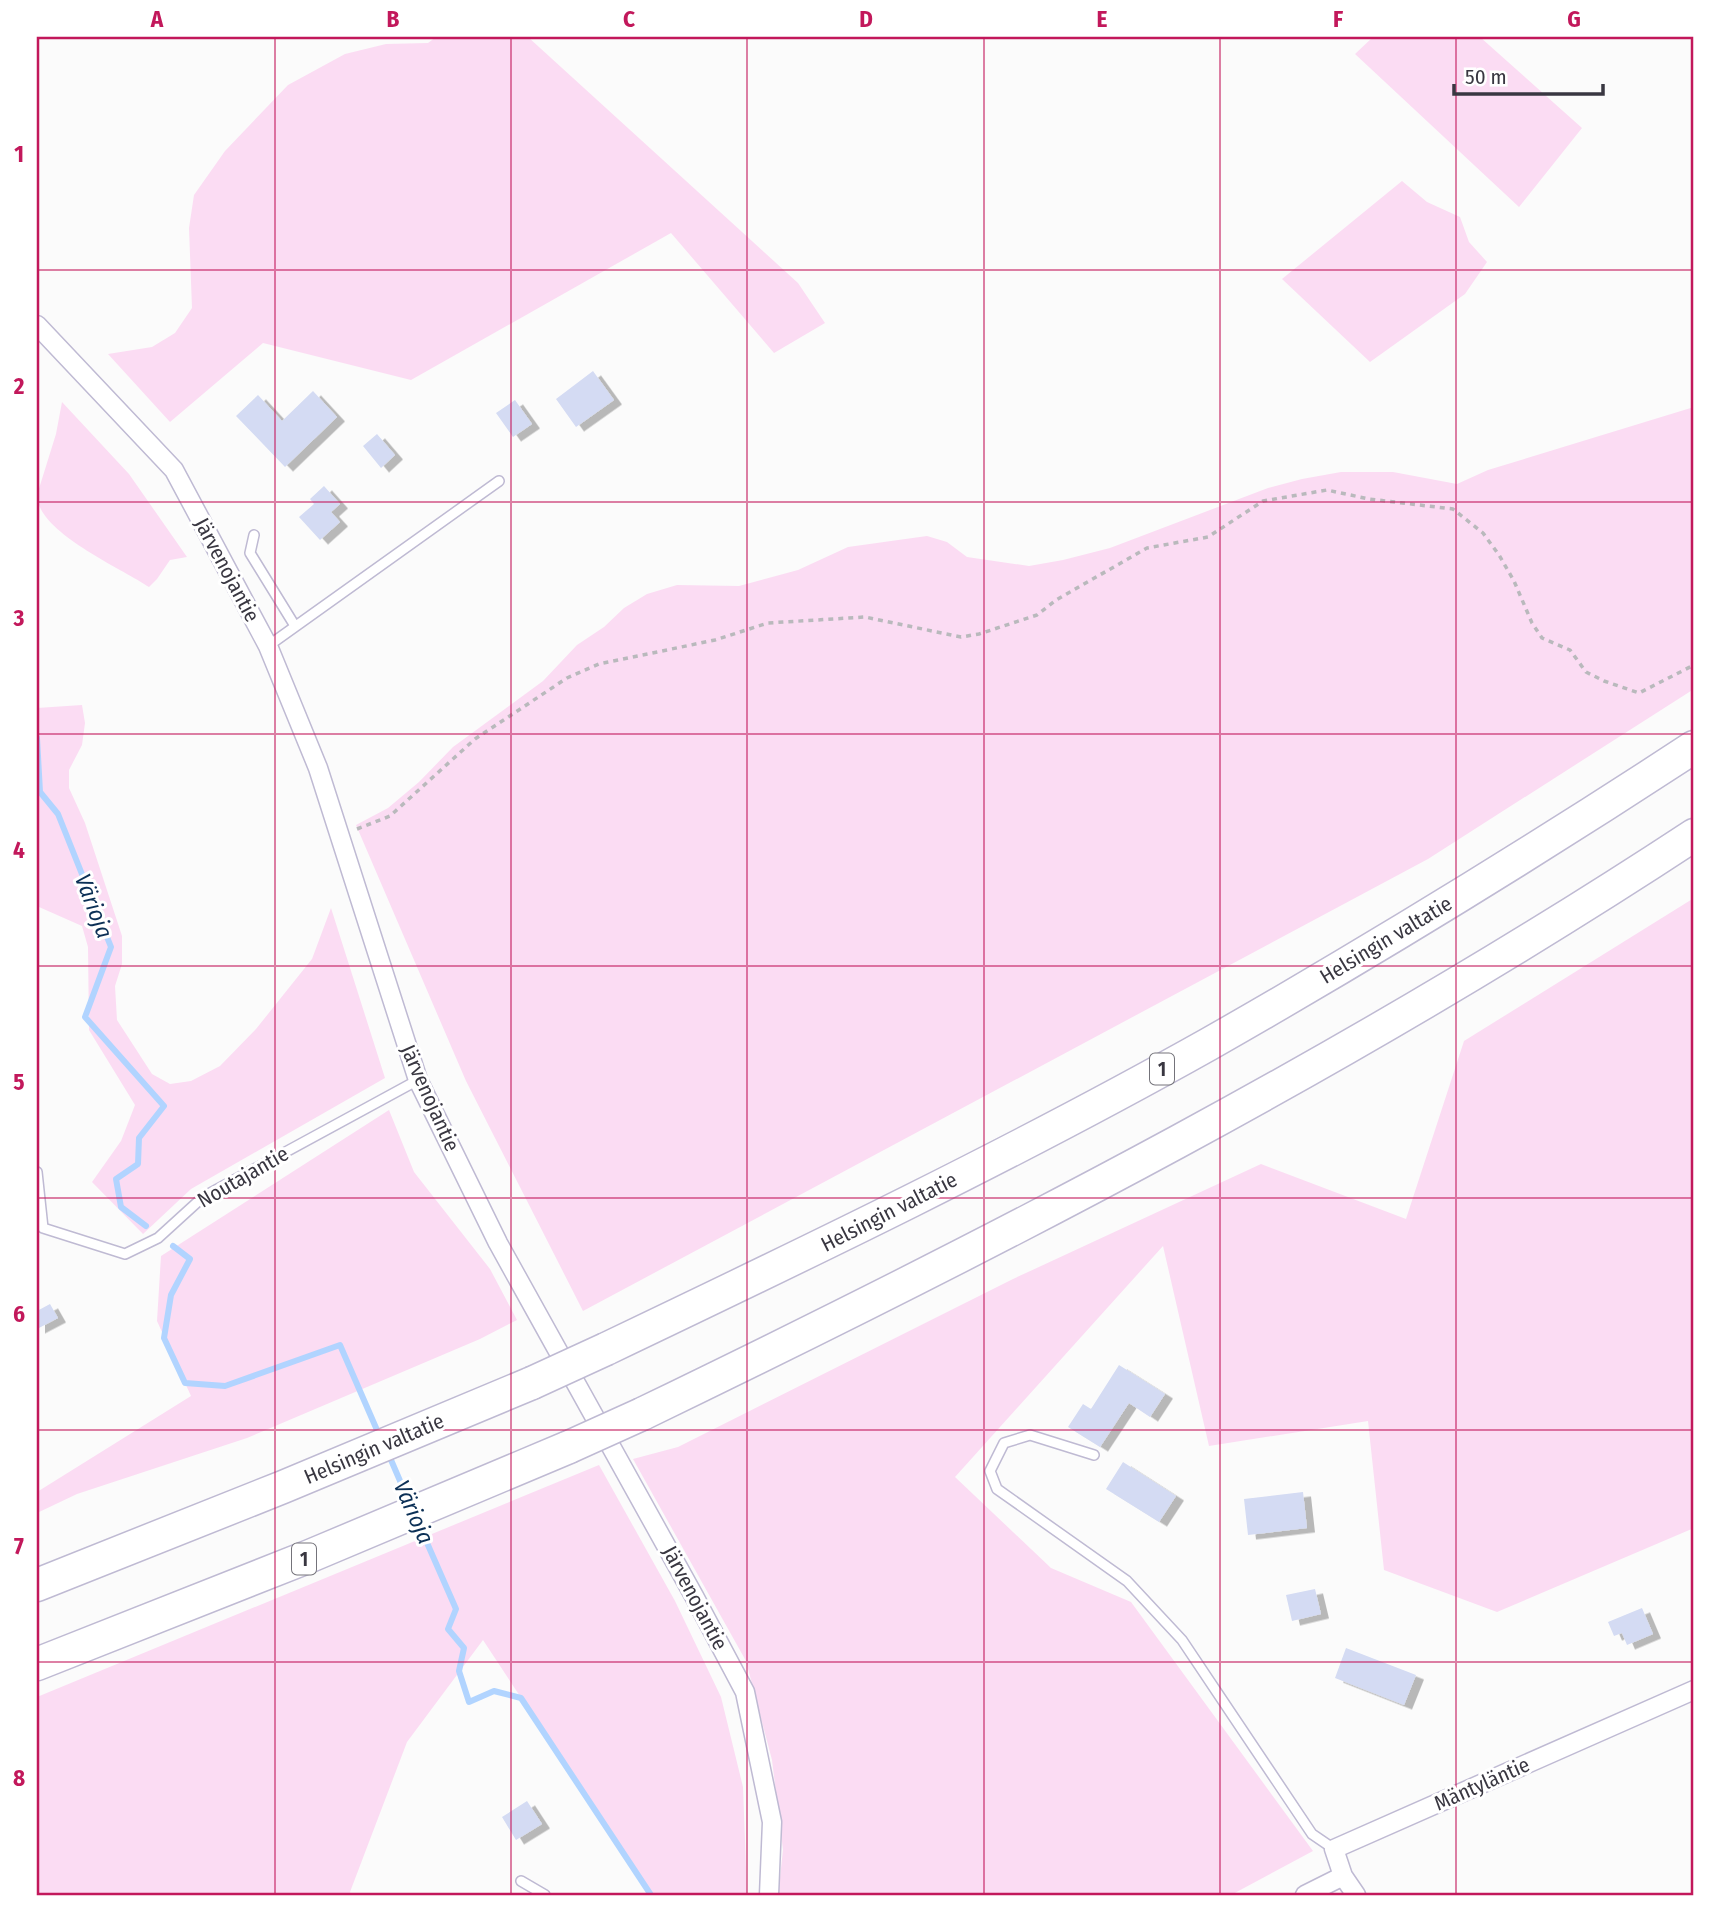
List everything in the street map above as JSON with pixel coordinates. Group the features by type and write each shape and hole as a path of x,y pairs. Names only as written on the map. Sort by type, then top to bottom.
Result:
{"highway":[{"name":"Helsingin valtatie","path":"37,1585 282,1487 532,1382 825,1244 1043,1133 1207,1045 1485,881 1694,747"},
{"name":"1","path":"37,1664 310,1556 569,1447 884,1296 1242,1109 1594,901 1694,835"}],"street":[{"name":"Järvenojantie","path":"37,326 174,470 268,646 318,768 418,1080 498,1243 688,1584 745,1692 772,1822 769,1895"},
{"name":"Mäntyläntie","path":"1334,1850 1694,1690"},
{"path":"1334,1850 1343,1876 1356,1895"},
{"path":"1305,1895 1343,1876"}],"lane":[{"path":"268,646 499,481"},
{"path":"254,535 250,553 295,626"},
{"name":"Noutajantie","path":"37,1172 40,1229 125,1254 158,1238 204,1197 418,1080"},
{"path":"1094,1455 1030,1435 1004,1443 990,1471 997,1489 1126,1581 1182,1640 1312,1833 1334,1850"},
{"path":"521,1881 545,1895"}],"path":[{"path":"339,837 390,816 475,739 568,678 599,664 715,640 768,623 865,617 961,637 979,634 1037,615 1056,600 1147,548 1208,537 1263,501 1327,490 1369,499 1453,509 1483,533 1499,555 1542,638 1570,650 1586,671 1604,681 1639,693 1694,665"}],"shaded area":[{"path":"436,37 528,37 798,283 825,323 774,353 671,233 411,380 263,343 170,422 108,354 152,347 175,333 192,308 189,228 194,195 225,151 288,85 345,54 386,44 428,43"},
{"path":"1373,37 1480,37 1582,128 1519,207 1355,54"},
{"path":"1402,181 1427,202 1460,217 1469,242 1487,262 1465,294 1370,362 1282,279"},
{"path":"62,402 129,474 187,557 170,560 149,587 82,548 51,522 41,509 37,495 56,434"},
{"path":"1694,407 1694,689 1428,859 583,1311 466,1081 356,825 388,808 419,782 453,747 543,681 577,645 604,627 624,608 647,594 677,585 739,586 798,570 848,547 927,536 947,542 967,557 1029,566 1110,548 1268,488 1302,479 1341,472 1393,472 1457,484 1488,470"},
{"path":"82,705 85,723 82,745 69,770 69,788 85,823 122,936 122,964 115,986 117,1020 152,1074 170,1084 191,1081 220,1066 256,1029 312,959 331,908 385,1078 191,1189 143,1234 92,1182 121,1141 135,1105 89,1030 88,947 82,926 39,907 37,903 37,708"},
{"path":"1694,898 1694,1528 1497,1612 1384,1570 1368,1421 1209,1446 1163,1246 955,1477 1051,1568 1131,1602 1313,1851 1231,1895 778,1895 783,1850 772,1760 746,1661 633,1459 678,1447 1013,1279 1261,1164 1406,1219 1464,1041"},
{"path":"389,1110 414,1172 490,1269 517,1320 480,1339 247,1438 77,1494 37,1513 37,1492 191,1396 157,1321 161,1256"},
{"path":"599,1465 675,1601 721,1697 743,1787 747,1895 651,1895 483,1640 407,1742 351,1895 37,1895 37,1697"}],"building":[{"path":"593,371 614,400 576,427 556,399"},
{"path":"313,391 337,417 285,467 236,416 258,395 282,421"},
{"path":"515,400 532,424 513,437 496,413"},
{"path":"377,434 395,455 381,468 363,446"},
{"path":"324,486 340,504 331,512 340,522 320,540 299,517 314,504 310,499"},
{"path":"50,1304 58,1318 37,1329 37,1311"},
{"path":"1119,1365 1165,1394 1150,1417 1129,1403 1100,1447 1068,1427 1083,1404 1091,1409"},
{"path":"1123,1462 1176,1496 1159,1522 1106,1489"},
{"path":"1303,1492 1307,1528 1248,1535 1244,1499"},
{"path":"1315,1589 1321,1614 1292,1621 1286,1595"},
{"path":"1642,1608 1653,1634 1627,1645 1622,1633 1614,1636 1608,1622"},
{"path":"1346,1648 1416,1675 1404,1705 1335,1678"},
{"path":"527,1801 542,1824 516,1840 502,1817"}],"waterway":[{"name":"Värioja","path":"37,738 40,792 58,814 111,947 85,1017 164,1106 139,1138 138,1164 116,1179 121,1207 146,1226"},
{"name":"Värioja","path":"173,1246 190,1259 171,1295 164,1338 185,1383 225,1386 340,1345 380,1437"},
{"name":"Värioja","path":"388,1453 410,1504"},
{"name":"Värioja","path":"417,1520 456,1609 448,1629 464,1648 459,1671 469,1702 494,1691 521,1698 651,1895"}]}
